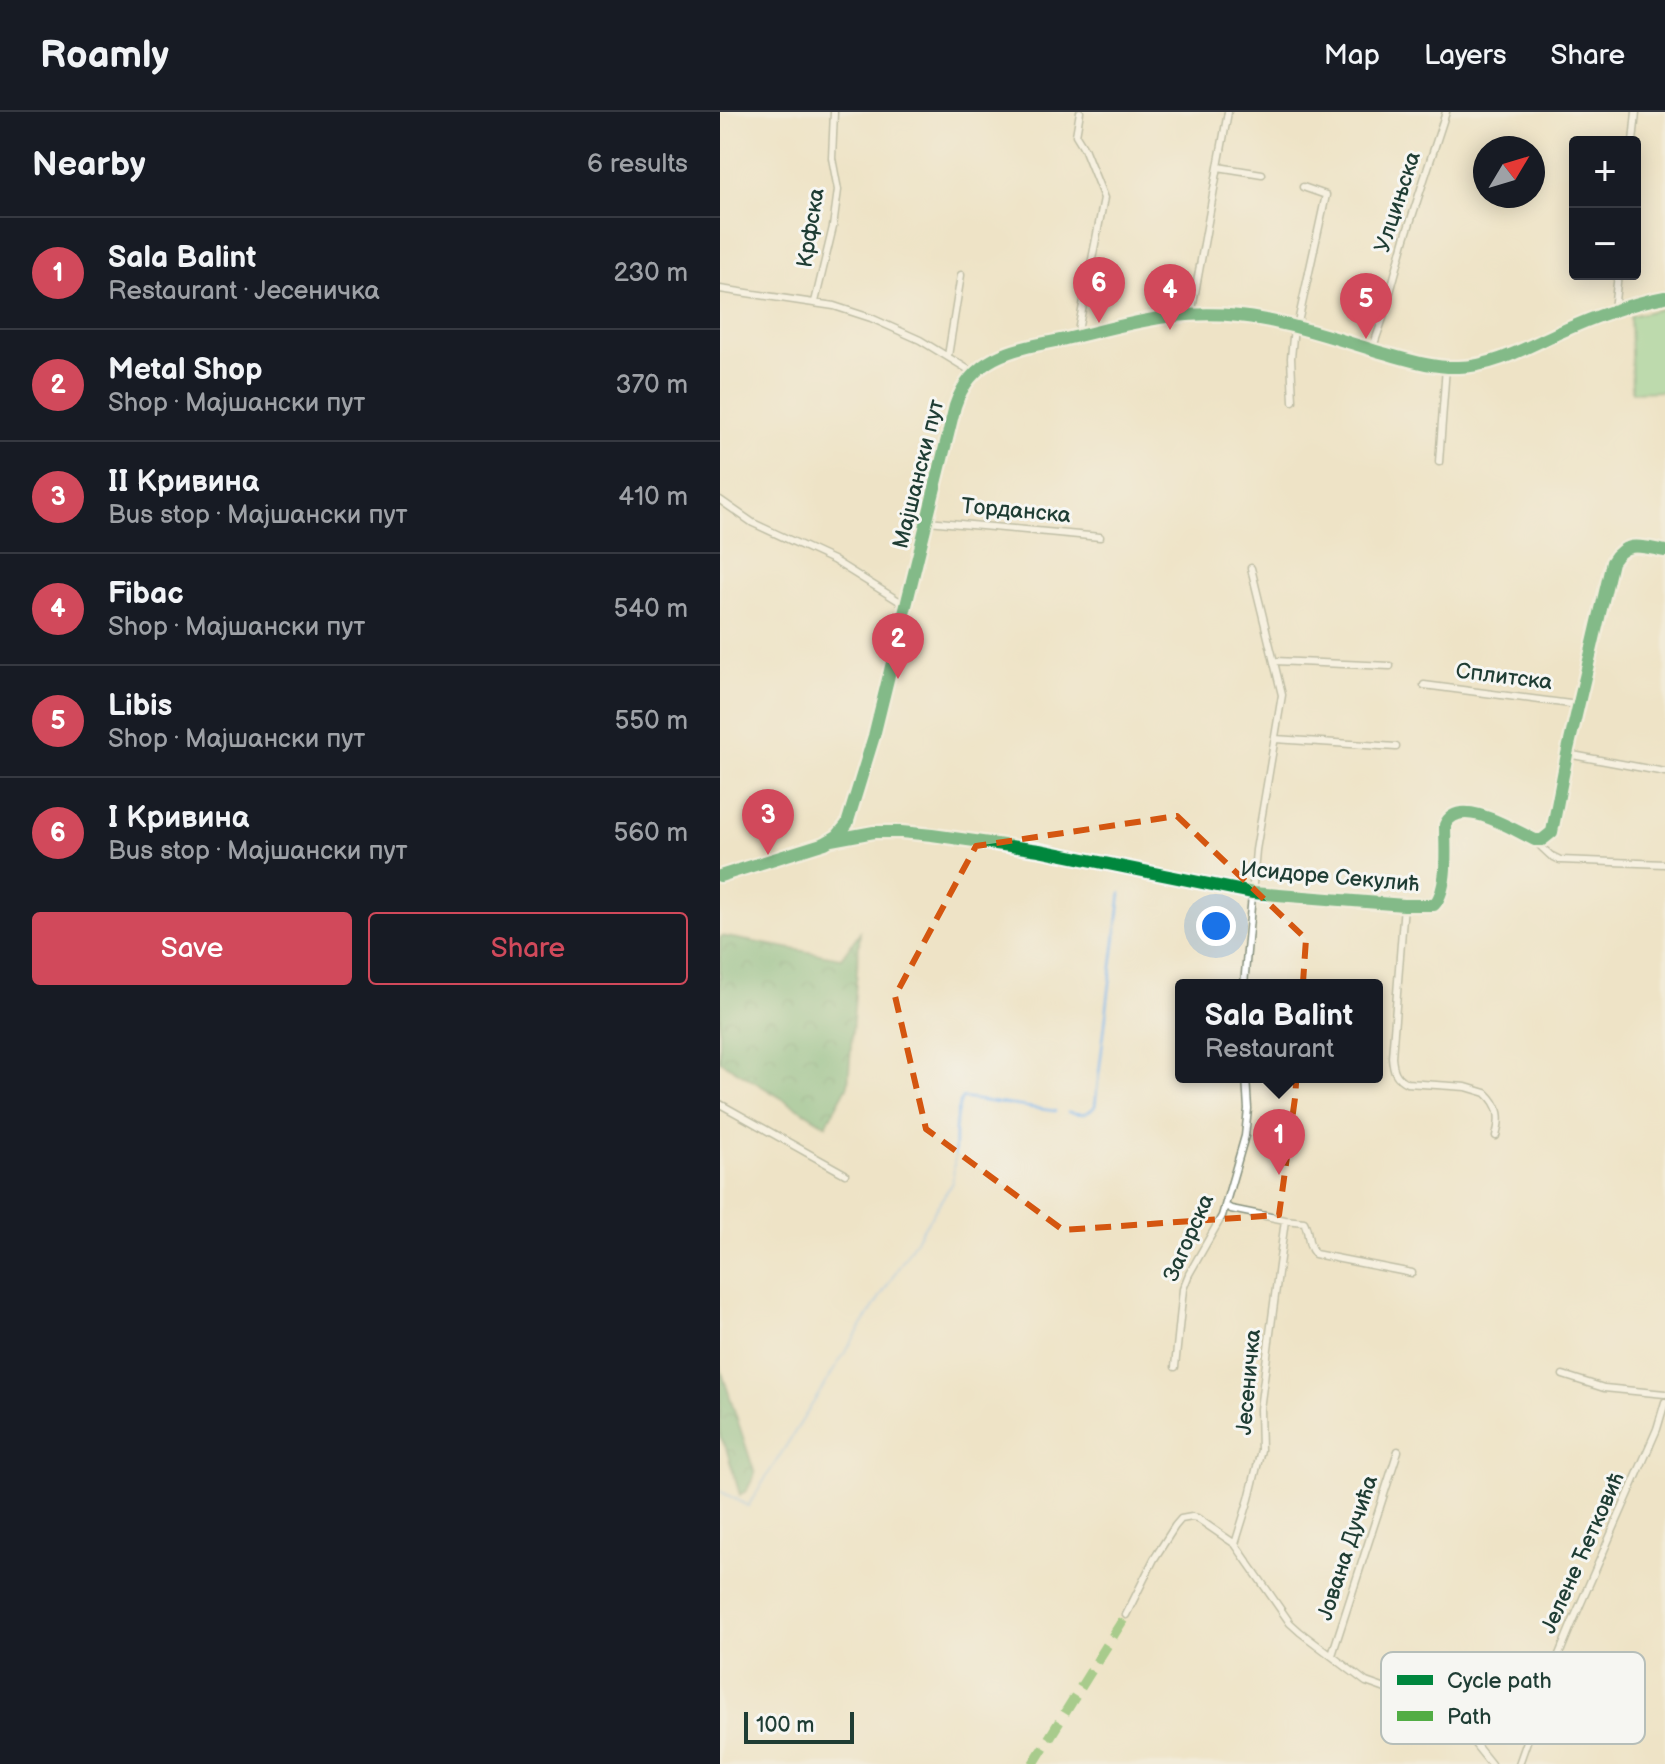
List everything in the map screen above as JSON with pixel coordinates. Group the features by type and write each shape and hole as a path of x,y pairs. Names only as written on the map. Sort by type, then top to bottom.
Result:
{"street":[{"name":"Крфска","path":"815,302 833,227 838,190 832,158 834,112"},
{"path":"1077,336 1104,198 1076,135 1080,112"},
{"path":"1191,315 1228,112"},
{"name":"Улцињска","path":"1372,350 1446,112"},
{"path":"1634,136 1636,112"},
{"path":"1218,167 1262,174"},
{"path":"1293,401 1291,358 1326,195 1303,187"},
{"path":"948,356 961,275"},
{"path":"1614,310 1617,280"},
{"path":"720,289 815,302 871,318 920,340 974,373 1007,353 1161,318 1191,315 1263,320 1446,367 1479,365 1614,310 1665,297"},
{"path":"1439,462 1446,367"},
{"name":"Мајшански пут","path":"831,840 843,830 850,816 874,736 955,406 959,394 974,373"},
{"path":"720,500 753,523 833,560 907,606"},
{"name":"Торданска","path":"928,521 1100,537"},
{"path":"1535,840 1542,840 1552,832 1612,562 1626,547 1665,551"},
{"path":"1245,979 1256,850 1282,695 1251,568"},
{"path":"1275,661 1390,666"},
{"name":"Сплитска","path":"1424,685 1578,705"},
{"path":"1275,739 1396,747"},
{"path":"1567,754 1665,772"},
{"name":"Исидоре Секулић","path":"831,840 874,832 932,835 1039,850 1253,893 1429,906 1439,901 1444,877 1445,825 1454,814 1469,812 1490,818 1535,840"},
{"path":"720,876 831,840"},
{"path":"1535,840 1560,860 1665,864"},
{"path":"1404,905 1392,1057 1396,1075 1407,1083 1466,1087 1486,1093 1499,1111 1496,1136"},
{"name":"Загорска","path":"1175,1367 1183,1289 1226,1206 1247,1120 1246,1083"},
{"path":"720,1104 845,1174"},
{"path":"1226,1206 1304,1222 1309,1245 1315,1254 1412,1273"},
{"name":"Јесеничка","path":"1235,1544 1261,1450 1260,1409 1285,1220"},
{"path":"1563,1375 1604,1388 1665,1394"},
{"name":"Јелене Ћетковић","path":"1561,1652 1657,1429 1665,1402"},
{"name":"Јована Дучића","path":"1332,1655 1398,1451"},
{"path":"1126,1615 1154,1559 1181,1519 1197,1518 1235,1544 1290,1623 1366,1682 1381,1687"},
{"path":"1475,1744 1491,1764"},
{"name":"Јелене Ћетковић","path":"1519,1764 1526,1744"}],"highlighted area":[{"path":"1177,816 1306,939 1295,1098 1279,1215 1063,1230 926,1129 895,996 976,846"}],"green space":[{"path":"1665,308 1665,391 1632,392 1630,316"},
{"path":"860,932 848,1085 826,1125 720,1061 720,938 841,958"},
{"path":"720,1366 755,1474 747,1490 740,1495 720,1436"}],"waterway":[{"path":"1068,1112 1086,1113 1095,1106 1121,893"},
{"path":"720,1491 748,1506 952,1183 956,1118 962,1098 1055,1111"}],"marked path":[{"path":"1033,1764 1126,1615"}],"cycle path":[{"path":"720,876 825,843 837,836 847,824 874,736 955,406 972,375 997,357 1131,323 1208,314 1281,323 1426,364 1472,366 1509,355 1609,312 1665,297"},
{"path":"831,840 874,832 932,835 1039,850 1253,893 1434,905 1444,878 1445,825 1452,816 1462,813 1488,818 1535,840 1542,840 1552,832 1612,562 1629,547 1665,551"}],"place":[{"name":"I Кривина","path":"1099,323"},
{"name":"Fibac","path":"1170,330"},
{"name":"Libis","path":"1366,339"},
{"name":"Metal Shop","path":"898,679"},
{"name":"II Кривина","path":"768,855"},
{"name":"Sala Balint","path":"1279,1175"}]}
